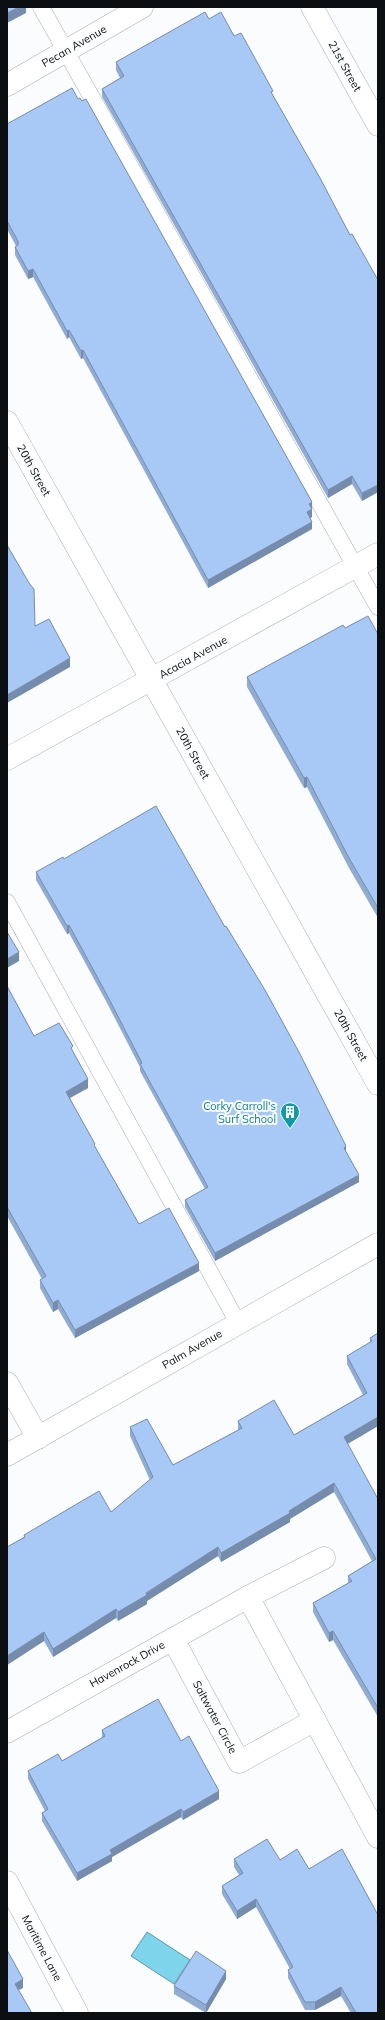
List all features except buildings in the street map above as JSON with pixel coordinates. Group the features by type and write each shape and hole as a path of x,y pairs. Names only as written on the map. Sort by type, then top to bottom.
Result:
{"street":[{"name":"Pecan Avenue","path":"7,84 142,7"},
{"name":"21st Street","path":"312,7 378,125"},
{"name":"20th Street","path":"7,422 378,1084"},
{"name":"Acacia Avenue","path":"7,759 378,554"},
{"name":"Palm Avenue","path":"7,1455 378,1244"},
{"path":"7,1383 38,1438"},
{"name":"Havenrock Drive","path":"7,1732 248,1597 324,1558"},
{"path":"248,1597 378,1837"},
{"name":"Saltwater Circle","path":"173,1639 239,1762 314,1720"},
{"name":"Maritime Lane","path":"7,1882 77,2013"}],"lane":[{"path":"41,7 378,606"},
{"path":"7,902 238,1323"}],"water":[{"path":"147,1932 190,1960 174,1984 131,1956"}],"place":[{"name":"Corky Carroll's Surf School","path":"290,1129"}]}
